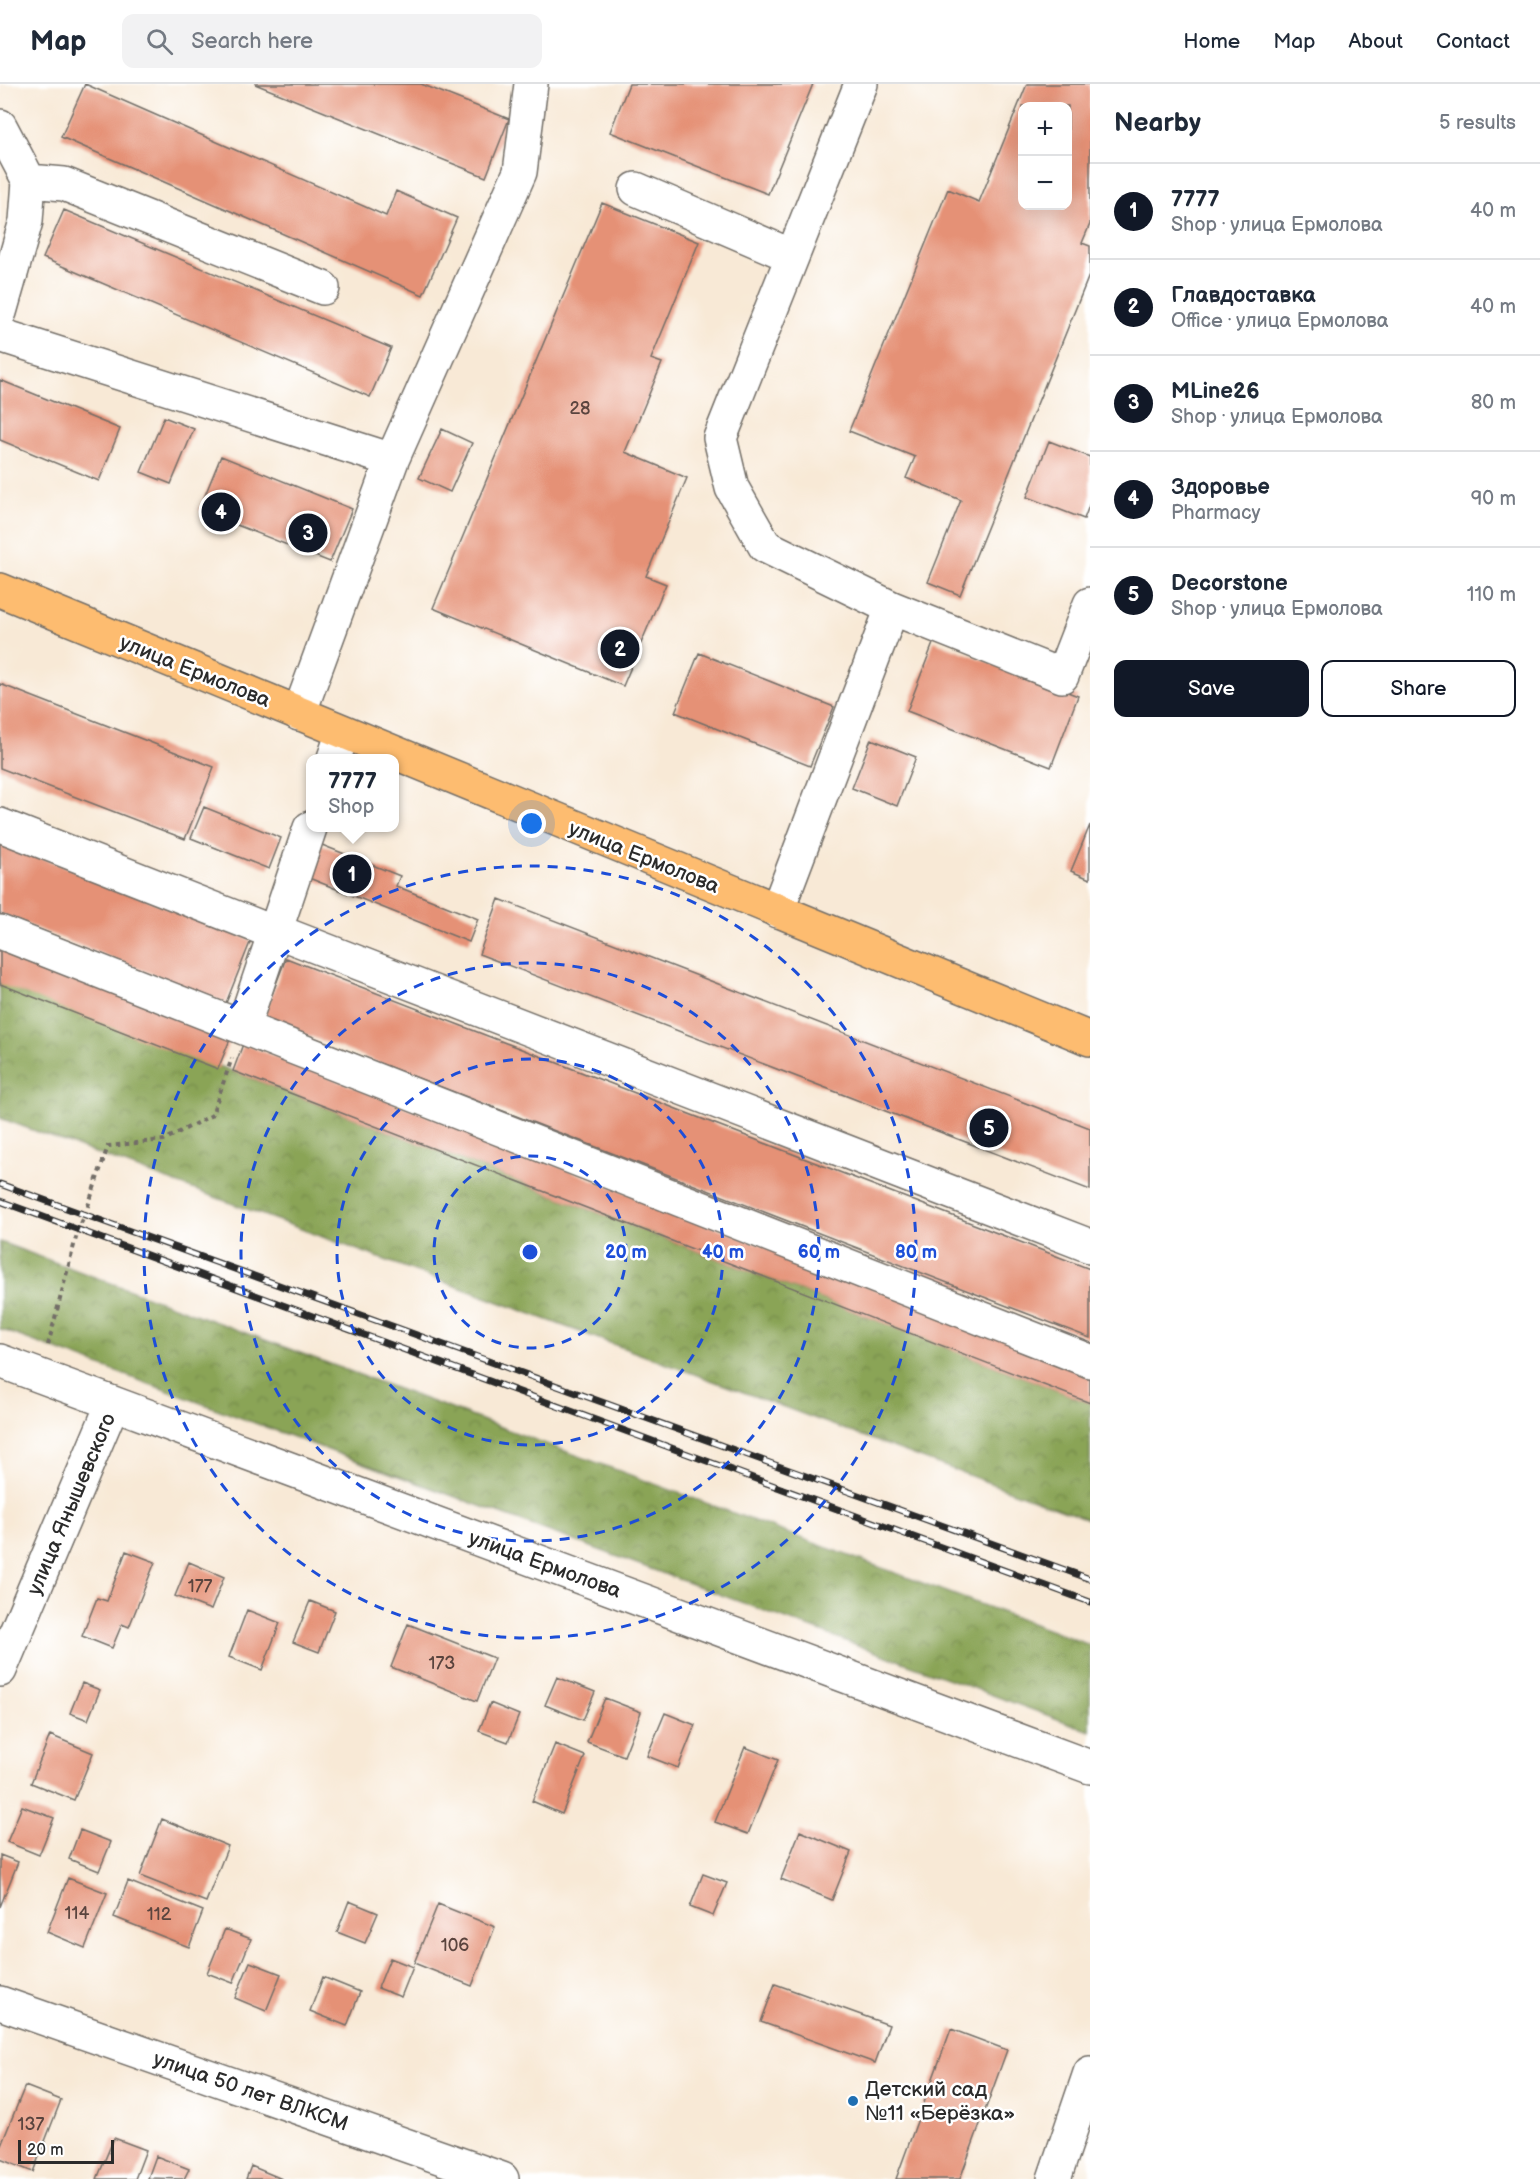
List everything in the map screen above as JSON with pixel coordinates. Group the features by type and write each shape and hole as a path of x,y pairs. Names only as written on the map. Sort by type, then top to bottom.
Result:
{"main road":[{"name":"улица Ермолова","path":"0,590 299,714 338,745 362,754"},
{"name":"улица Ермолова","path":"399,768 777,911 1090,1039"}],"street":[{"path":"861,84 720,438 732,488 765,546 892,608 1062,676 1090,604"},
{"path":"299,714 392,460 520,172 529,85"},
{"path":"0,126 29,181 26,221 0,312"},
{"path":"29,181 64,184 323,288"},
{"path":"636,189 792,256"},
{"path":"0,335 392,460"},
{"path":"777,911 892,608"},
{"path":"0,825 1090,1246"},
{"path":"243,1028 309,832"},
{"path":"0,932 1090,1361"},
{"name":"улица Ермолова","path":"0,1361 1090,1767"},
{"name":"улица Янышевского","path":"0,1670 113,1403"},
{"name":"улица 50 лет ВЛКСМ","path":"0,2003 502,2179"},
{"path":"1054,2179 1090,2073"}],"path":[{"path":"40,1375 78,1230 86,1215 108,1146 164,1140 212,1115 243,1028"}],"green space":[{"path":"0,981 1090,1403 1090,1520 0,1118"},
{"path":"0,1242 1090,1645 1090,1731 0,1329"}],"building":[{"path":"85,84 386,216 396,191 457,218 423,295 61,137"},
{"path":"255,84 421,84 509,119 486,177"},
{"path":"629,84 813,84 768,194 610,132"},
{"path":"1027,84 1090,84 1090,224 1082,243 1090,246 1090,273 960,595 928,582 961,500 906,478 915,457 849,431 948,189 979,202 1018,106 1018,210 1072,210 1072,102 1020,102"},
{"path":"602,203 699,242 651,359 662,363 625,452 687,478 646,576 666,584 623,686 433,608"},
{"path":"64,210 391,348 370,397 43,258"},
{"path":"0,380 120,429 99,481 0,440"},
{"path":"164,417 194,429 171,484 141,472"},
{"path":"442,429 472,443 450,492 419,478"},
{"path":"1049,441 1090,457 1090,503 1084,519 1027,497"},
{"path":"221,456 352,509 330,562 199,510"},
{"path":"934,641 1078,696 1051,767 907,711"},
{"path":"699,653 834,707 810,766 675,712"},
{"path":"0,684 214,767 185,839 0,768"},
{"path":"871,739 916,757 897,806 852,788"},
{"path":"204,807 281,838 269,869 191,838"},
{"path":"1090,825 1090,879 1071,871"},
{"path":"0,841 251,940 226,1003 0,914"},
{"path":"317,843 400,876 396,886 478,919 469,942 304,876"},
{"path":"499,899 1090,1128 1090,1190 479,954"},
{"path":"0,946 231,1037 218,1069 0,984"},
{"path":"286,958 1090,1269 1090,1338 263,1018"},
{"path":"243,1044 1090,1372 1090,1403 233,1071"},
{"path":"126,1551 155,1562 129,1627 122,1624 112,1648 82,1636 97,1598 107,1601"},
{"path":"189,1562 224,1577 211,1610 175,1596"},
{"path":"310,1601 335,1611 319,1652 293,1642"},
{"path":"247,1610 280,1623 262,1670 229,1657"},
{"path":"408,1624 494,1658 477,1701 391,1667"},
{"path":"557,1677 595,1692 583,1720 545,1705"},
{"path":"82,1683 100,1690 88,1720 70,1713"},
{"path":"605,1698 641,1712 624,1756 587,1742"},
{"path":"490,1703 519,1715 508,1742 479,1731"},
{"path":"665,1713 695,1725 678,1768 647,1756"},
{"path":"50,1735 93,1753 74,1800 31,1783"},
{"path":"555,1744 585,1756 562,1814 532,1801"},
{"path":"745,1747 778,1760 748,1834 715,1822"},
{"path":"22,1806 54,1818 39,1855 7,1842"},
{"path":"162,1819 228,1846 206,1902 140,1876"},
{"path":"80,1830 111,1842 99,1871 69,1859"},
{"path":"800,1831 851,1852 832,1900 781,1879"},
{"path":"0,1855 18,1862 0,1907"},
{"path":"703,1874 727,1883 713,1916 690,1907"},
{"path":"68,1878 107,1893 85,1948 47,1932"},
{"path":"128,1881 203,1911 189,1947 114,1917"},
{"path":"349,1901 378,1913 365,1943 337,1932"},
{"path":"438,1904 495,1927 472,1986 414,1963"},
{"path":"225,1929 251,1939 233,1983 207,1973"},
{"path":"390,1958 413,1967 401,1997 378,1988"},
{"path":"250,1962 281,1974 266,2011 235,1998"},
{"path":"323,1977 360,1992 347,2026 310,2011"},
{"path":"775,1984 889,2025 875,2063 761,2022"},
{"path":"951,2029 1007,2050 960,2179 896,2179"},
{"path":"25,2086 61,2100 33,2172 0,2159 0,2148"},
{"path":"114,2138 146,2150 135,2179 97,2179"},
{"path":"156,2156 189,2169 184,2179 148,2178"},
{"path":"251,2166 282,2179 246,2179"}],"railway":[{"path":"0,1184 1090,1579"},
{"path":"0,1201 1090,1602"}],"place":[{"name":"Здоровье","path":"221,512"},
{"name":"MLine26","path":"308,533"},
{"name":"Главдоставка","path":"620,649"},
{"name":"7777","path":"352,874"},
{"name":"Decorstone","path":"989,1128"},
{"name":"Детский сад №11 «Берёзка»","path":"853,2101"}]}
